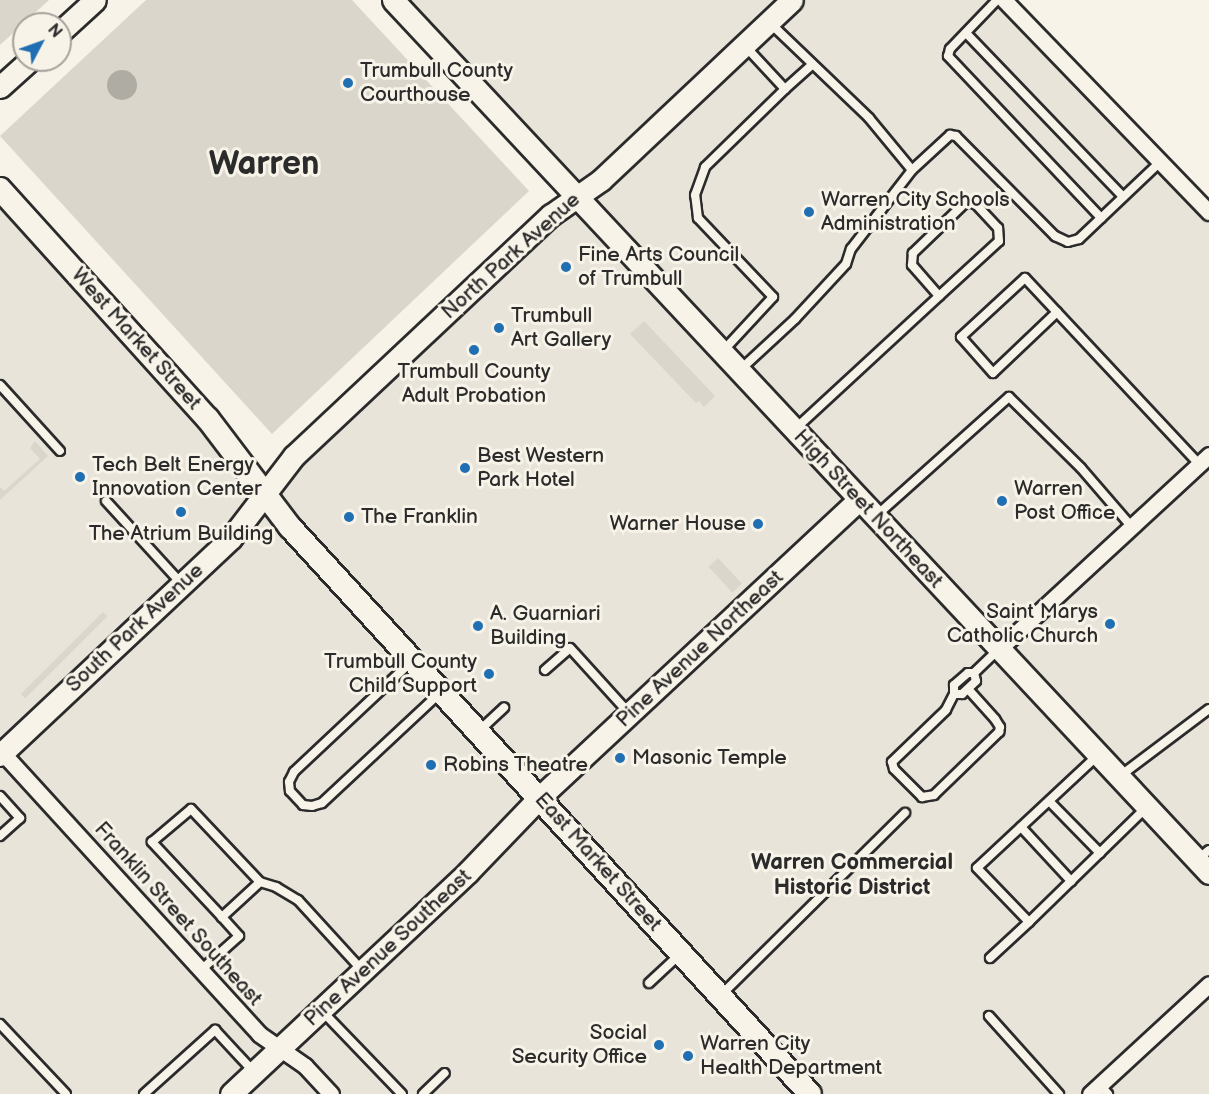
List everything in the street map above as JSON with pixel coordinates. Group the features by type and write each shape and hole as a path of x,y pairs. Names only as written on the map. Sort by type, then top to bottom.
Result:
{"main road":[{"name":"West Market Street","path":"0,189 208,419 266,496"},
{"name":"East Market Street","path":"266,496 290,527 540,797 804,1092"}],"street":[{"path":"72,21 95,0"},
{"name":"High Street Northeast","path":"393,0 1147,807 1205,861"},
{"name":"North Park Avenue","path":"266,496 294,456 551,215 601,180 792,0"},
{"path":"1004,0 1209,212"},
{"path":"0,87 17,72"},
{"path":"999,649 1204,460"},
{"name":"South Park Avenue","path":"1,753 231,538 266,496"},
{"name":"Pine Avenue Northeast","path":"540,797 859,500"},
{"name":"Franklin Street Southeast","path":"1,753 260,1034 306,1066 331,1094"},
{"name":"Pine Avenue Southeast","path":"231,1094 468,872 540,797"},
{"path":"1099,1091 1209,984"}],"lane":[{"path":"997,0 950,49 948,56 1101,218"},
{"path":"769,22 869,118 912,170"},
{"path":"966,33 1123,197"},
{"path":"744,45 785,88"},
{"path":"722,353 773,297 698,218 695,195 705,167 812,64"},
{"path":"739,371 795,319 846,264 851,249 912,170 945,137 956,136 1055,236 1068,242 1078,239 1160,162"},
{"path":"794,430 999,241 998,228 976,204 966,202 913,253 912,265 939,296"},
{"path":"1057,312 993,373 961,337 1025,278 1204,460"},
{"path":"0,386 60,451"},
{"path":"875,517 1009,397 1081,468 1132,527"},
{"path":"106,501 182,584"},
{"path":"545,670 570,648 630,713"},
{"path":"968,688 995,719 1000,727 999,732 934,795 922,797 894,769 892,762 946,710 954,694 954,685 968,673 974,673 999,649"},
{"path":"413,660 294,772 289,782 290,791 303,805 312,806 322,803 442,691"},
{"path":"954,694 962,694 976,681 974,673"},
{"path":"478,731 504,708"},
{"path":"1119,777 1209,709"},
{"path":"1029,922 978,868 1098,755"},
{"path":"0,796 20,818 0,836"},
{"path":"1049,801 1100,854"},
{"path":"990,958 1147,807"},
{"path":"201,970 239,936 152,842 191,809 260,882 276,887 298,900 363,971"},
{"path":"720,996 905,813"},
{"path":"1021,827 1071,881"},
{"path":"222,917 260,882"},
{"path":"649,982 681,953"},
{"path":"321,1010 400,1092"},
{"path":"990,1016 1059,1094"},
{"path":"0,1026 66,1094"},
{"path":"144,1094 215,1030 255,1073"},
{"path":"423,1094 445,1073"}],"shaded area":[{"path":"0,0 49,0 36,12 12,12 12,34 0,45"},
{"path":"146,0 352,0 529,191 272,434 0,136 69,72 72,72 72,69"},
{"path":"393,0 1004,0 1209,212 1209,1094 0,1094 0,189 266,496 575,197"},
{"path":"122,70 133,74 137,85 133,96 122,100 111,96 107,85 111,74"},
{"path":"644,321 715,396 704,407 699,401 696,403 630,334"},
{"path":"35,441 48,456 0,500 0,487 4,491 40,459 30,448"},
{"path":"718,558 742,584 732,592 708,567"},
{"path":"103,612 107,616 25,698 21,694"}],"place":[{"name":"Trumbull County Courthouse","path":"348,83"},
{"name":"Warren City Schools Administration","path":"809,212"},
{"name":"Fine Arts Council of Trumbull","path":"566,267"},
{"name":"Trumbull Art Gallery","path":"499,328"},
{"name":"Trumbull County Adult Probation","path":"474,350"},
{"name":"Best Western Park Hotel","path":"465,468"},
{"name":"Tech Belt Energy Innovation Center","path":"80,477"},
{"name":"Warren Post Office","path":"1002,501"},
{"name":"The Atrium Building","path":"181,512"},
{"name":"The Franklin","path":"349,517"},
{"name":"Warner House","path":"758,524"},
{"name":"Saint Marys Catholic Church","path":"1110,624"},
{"name":"A. Guarniari Building","path":"478,626"},
{"name":"Trumbull County Child Support","path":"489,674"},
{"name":"Masonic Temple","path":"620,758"},
{"name":"Robins Theatre","path":"431,765"},
{"name":"Social Security Office","path":"659,1045"},
{"name":"Warren City Health Department","path":"688,1056"}],"district":[{"name":"Warren","path":"264,165"},
{"name":"Warren Commercial Historic District","path":"852,874"}]}
